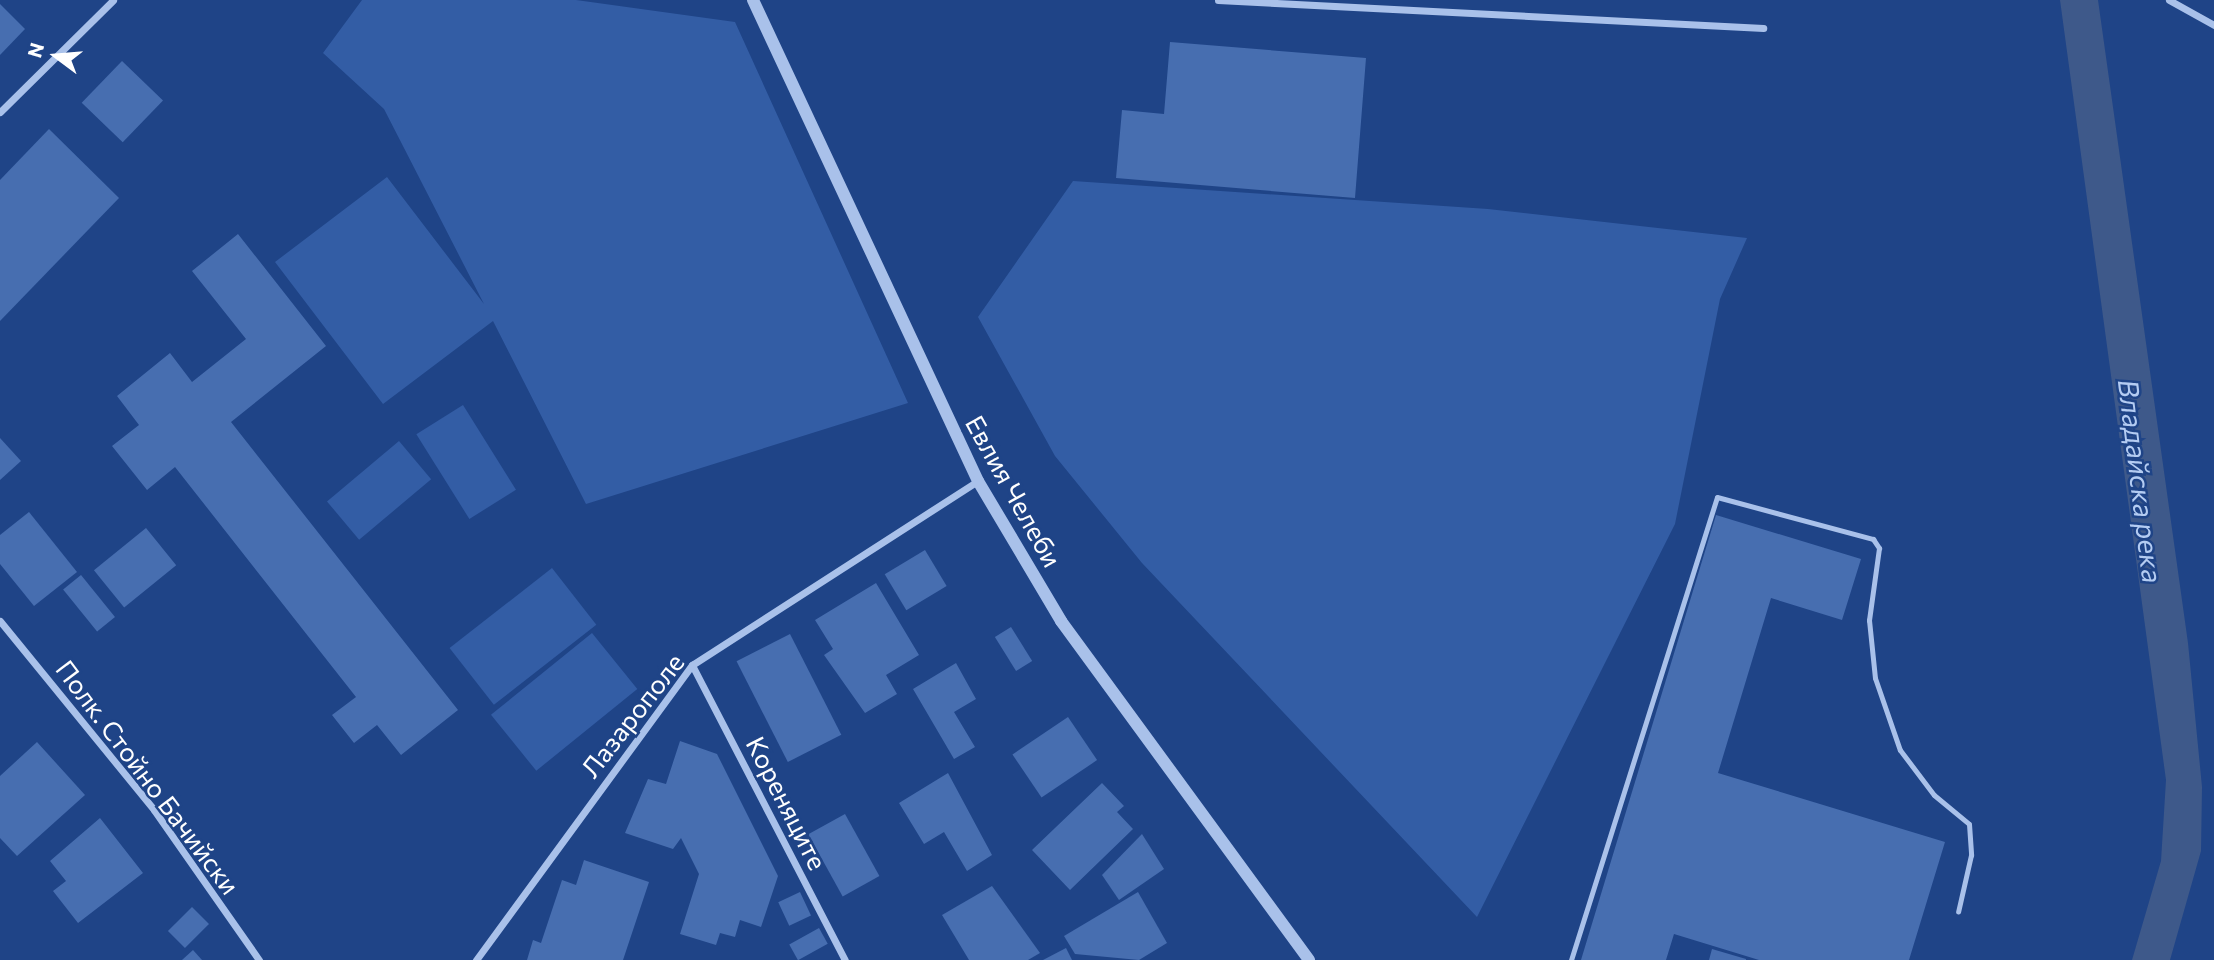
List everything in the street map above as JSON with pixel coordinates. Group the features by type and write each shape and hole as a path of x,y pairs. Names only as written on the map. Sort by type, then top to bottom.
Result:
{"street":[{"path":"0,113 113,0"},
{"name":"Евлия Челеби","path":"753,0 978,481 1061,621 1309,960"},
{"path":"1218,0 1763,28"},
{"path":"2169,0 2214,25"},
{"name":"Лазарополе","path":"476,960 692,665 978,481"},
{"name":"Полк. Стойно Бачийски","path":"0,621 154,810 259,960"},
{"name":"Кореняците","path":"692,665 845,960"}],"lane":[{"path":"1571,960 1717,496 1873,539 1879,548 1869,620 1875,678 1900,750 1934,794 1969,824 1971,855 1958,912"}],"shaded area":[{"path":"362,0 576,0 735,22 908,403 586,504 493,321 383,404 275,262 387,177 484,304 384,109 323,53"},
{"path":"1073,181 1488,209 1747,238 1720,299 1675,524 1477,917 1142,563 1055,456 978,317"},
{"path":"463,405 516,490 469,519 416,434"},
{"path":"399,441 431,479 359,540 327,501"},
{"path":"552,568 596,625 494,705 450,648"},
{"path":"592,633 637,689 536,771 491,715"}],"water":[{"name":"Владайска река","path":"2060,0 2098,0 2188,643 2202,787 2201,851 2170,960 2132,960 2161,861 2166,780"}],"building":[{"path":"0,4 25,29 0,55"},
{"path":"1170,42 1366,58 1355,198 1116,178 1122,110 1164,114"},
{"path":"122,61 163,101 123,142 82,103"},
{"path":"49,129 119,198 0,321 0,180"},
{"path":"238,234 326,346 231,422 458,710 401,755 377,725 354,743 332,715 356,697 175,467 147,490 112,446 139,425 117,396 170,353 192,382 246,339 192,271"},
{"path":"0,438 21,461 0,480"},
{"path":"29,512 77,572 34,606 0,564 0,535"},
{"path":"1716,515 1861,559 1842,620 1771,598 1718,773 1945,842 1909,960 1759,960 1674,934 1666,960 1581,960"},
{"path":"146,528 176,565 124,607 94,570"},
{"path":"925,550 947,586 906,610 885,574"},
{"path":"81,575 115,617 97,631 63,589"},
{"path":"876,583 919,655 886,675 897,694 865,713 824,655 833,649 815,620"},
{"path":"1011,627 1032,661 1016,671 995,637"},
{"path":"790,634 841,735 788,762 737,661"},
{"path":"956,663 976,699 954,712 975,747 954,759 913,689"},
{"path":"1068,717 1097,760 1042,798 1012,754"},
{"path":"680,741 717,754 778,876 761,927 740,920 735,937 720,933 716,945 680,934 699,874 681,838 673,849 625,833 648,779 666,784"},
{"path":"37,742 85,795 17,856 0,838 0,776"},
{"path":"948,773 992,855 967,871 944,832 924,844 899,803"},
{"path":"1102,783 1124,806 1117,812 1133,829 1070,890 1032,850"},
{"path":"845,814 879,876 843,896 808,834"},
{"path":"100,818 143,873 78,923 53,891 66,881 50,861"},
{"path":"1142,834 1164,869 1119,900 1102,875"},
{"path":"584,860 649,882 623,960 527,960 533,940 541,943 562,880 576,885"},
{"path":"992,886 1040,953 1028,960 969,960 942,915"},
{"path":"800,892 811,916 789,926 778,902"},
{"path":"1138,892 1167,943 1139,960 1075,954 1064,936"},
{"path":"192,907 209,924 185,948 168,931"},
{"path":"819,928 828,944 798,960 789,944"},
{"path":"1066,948 1072,960 1043,960"},
{"path":"1712,949 1746,959 1746,960 1709,960"},
{"path":"193,950 202,960 182,960"}]}
